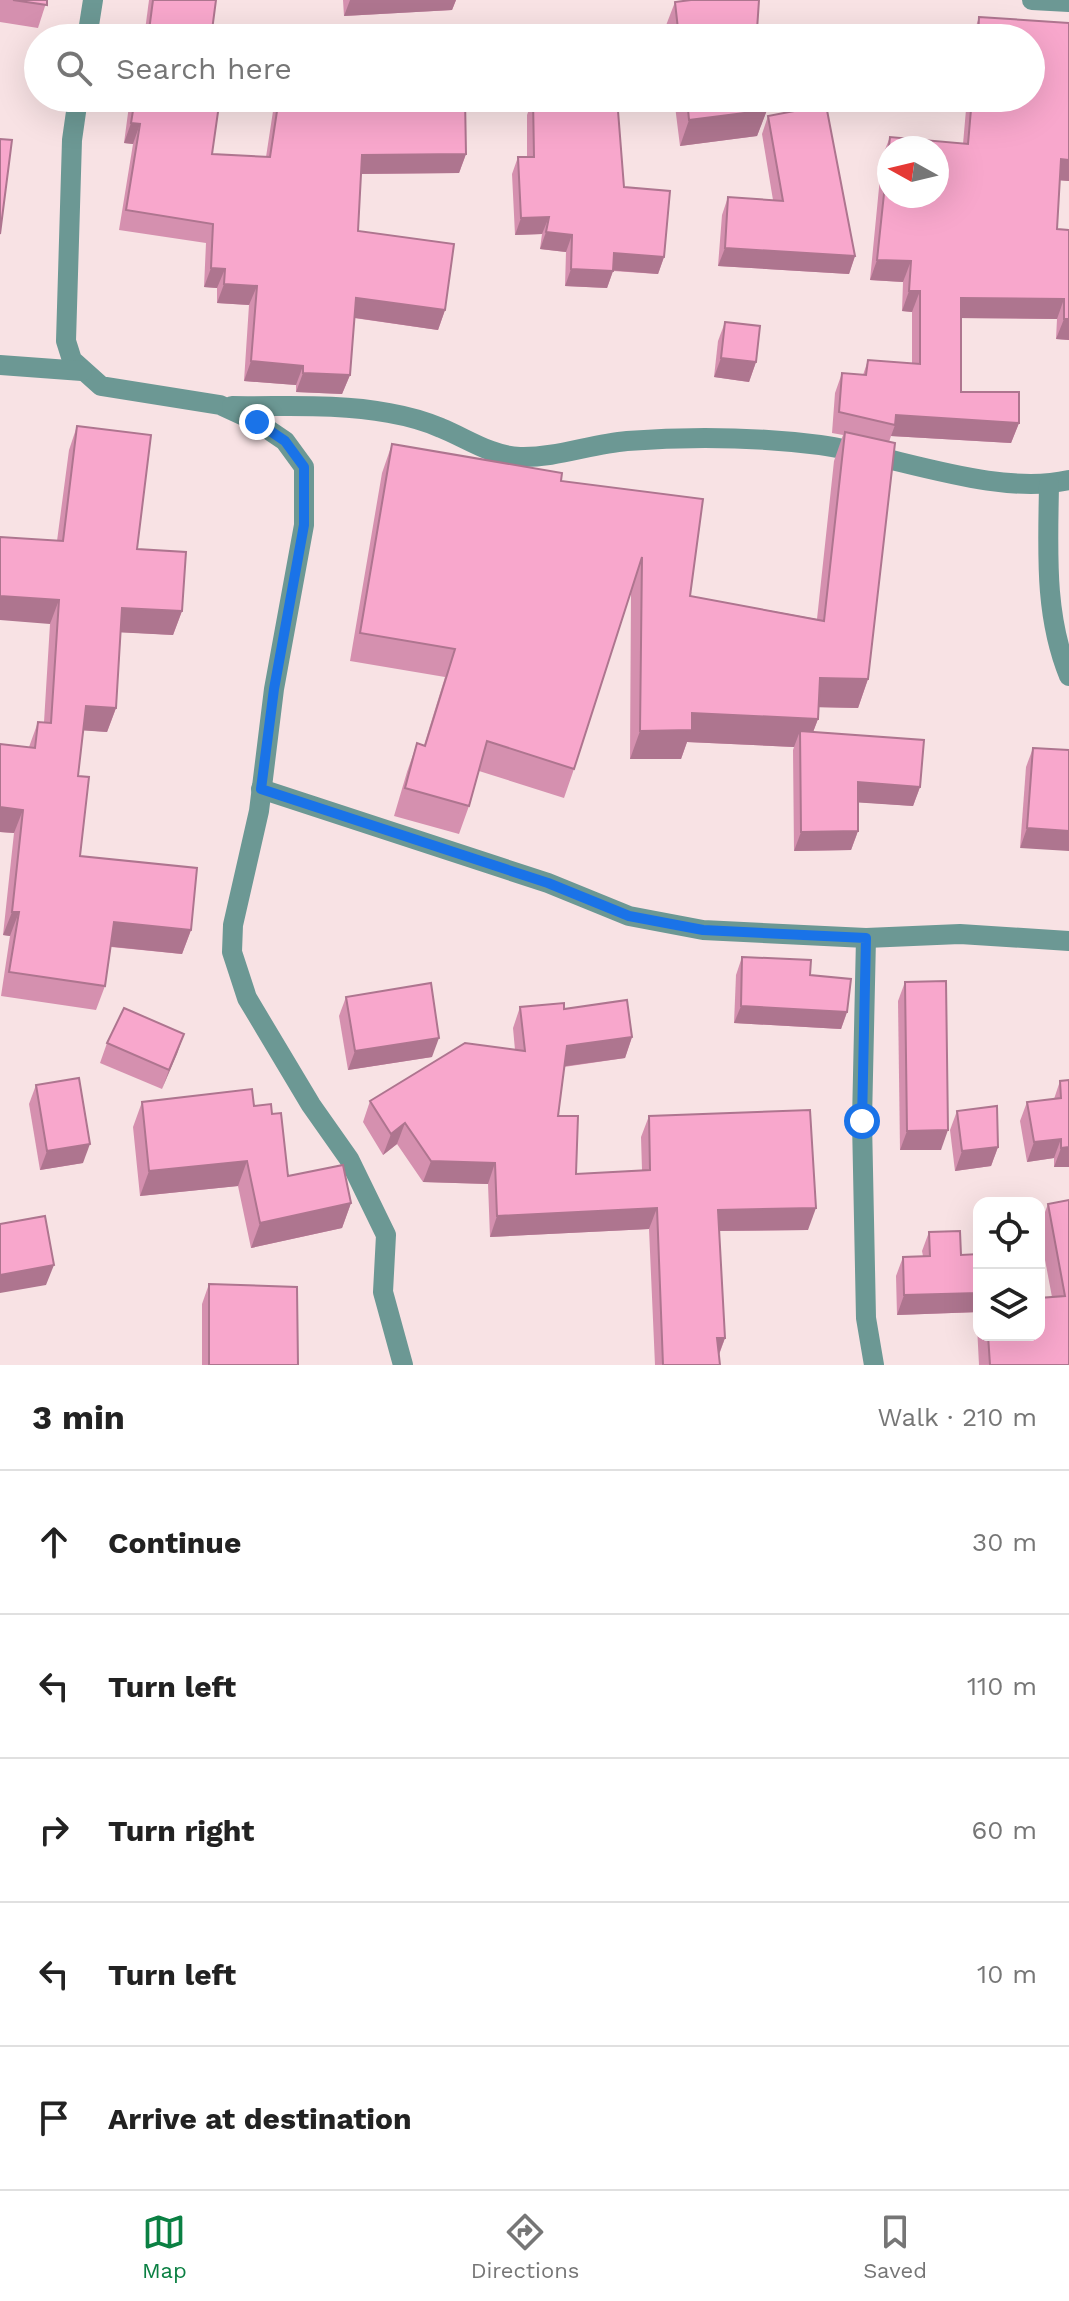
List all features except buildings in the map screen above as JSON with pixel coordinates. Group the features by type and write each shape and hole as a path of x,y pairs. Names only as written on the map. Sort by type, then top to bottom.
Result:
{"street":[{"path":"89,24 93,0"},
{"path":"1032,0 1069,2"},
{"path":"76,112 72,140 66,341 72,360 101,386 220,405 388,412 439,427 480,447 515,457 546,457 579,447 627,441 714,437 819,445 881,456 923,469 1059,482 1048,586 1058,650 1069,676"},
{"path":"0,365 82,371"},
{"path":"220,405 257,422 285,441 304,467 304,525 274,689 261,789 233,925 232,952 238,978 374,1206 386,1235 383,1292 403,1365"},
{"path":"261,789 548,883 629,916 703,930 866,938 960,934 1069,941"},
{"path":"866,938 862,1121 866,1318 874,1365"}],"route":[{"path":"257,422 285,441 304,467 304,525 274,689 261,789 548,883 629,916 703,930 866,938 862,1121"}]}
